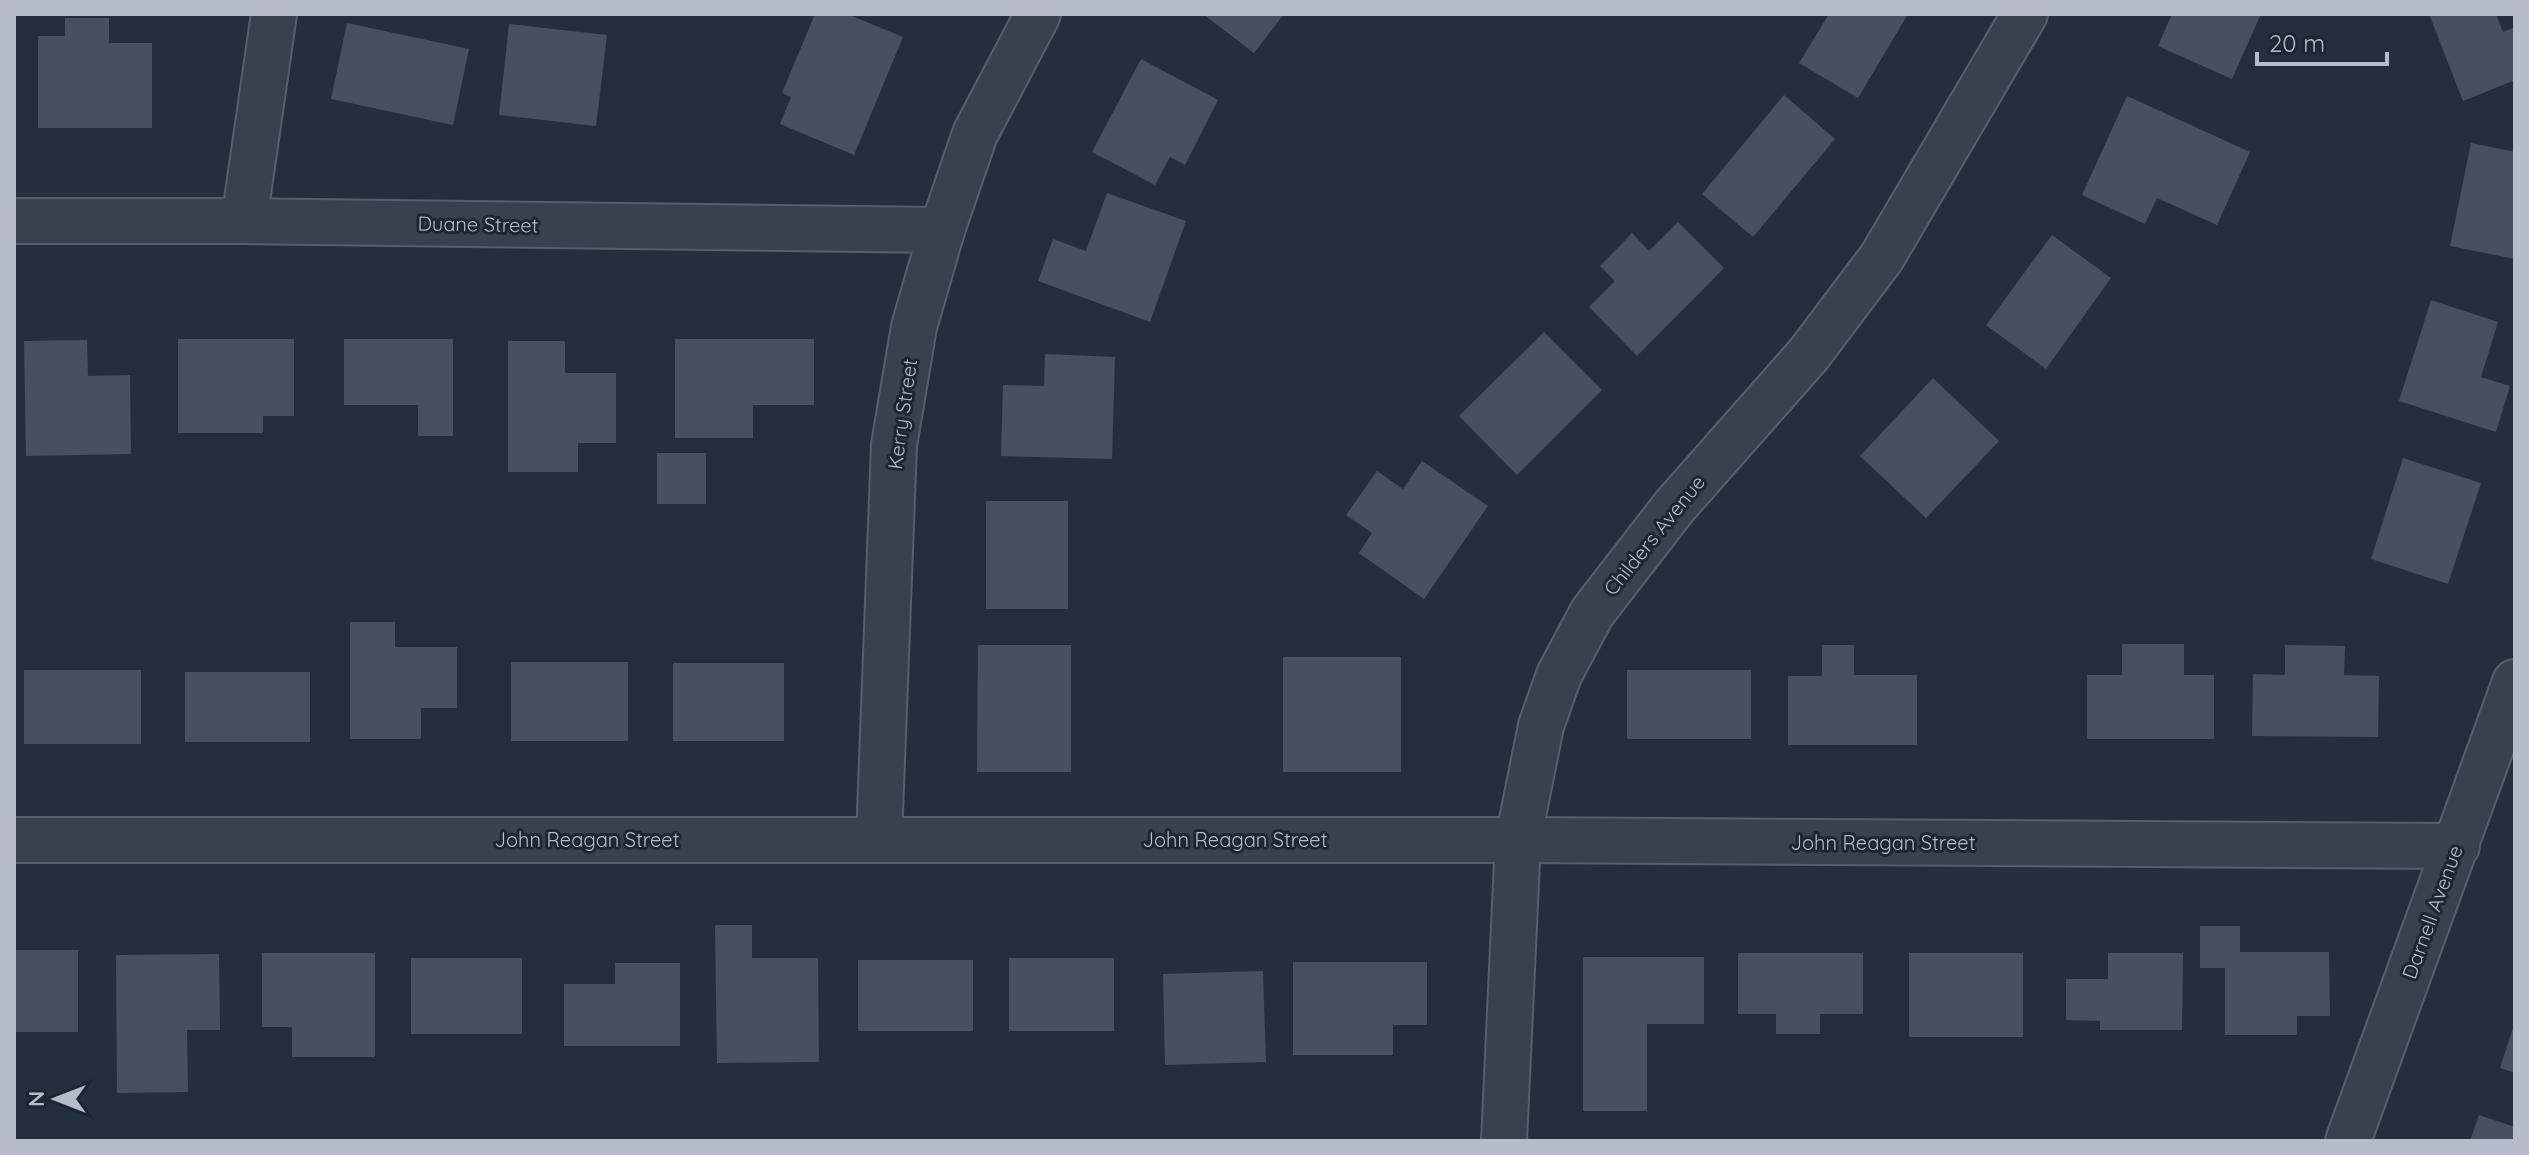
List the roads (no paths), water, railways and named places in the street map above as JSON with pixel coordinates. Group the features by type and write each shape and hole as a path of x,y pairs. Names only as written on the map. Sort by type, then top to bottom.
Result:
{"street":[{"path":"244,221 274,14"},
{"name":"Kerry Street","path":"879,839 894,445 914,327 942,230 975,134 1038,14"},
{"name":"Childers Avenue","path":"1504,1141 1518,840 1541,726 1559,675 1592,613 1674,507 1809,354 1882,257 2025,14"},
{"name":"Duane Street","path":"14,221 942,230"},
{"name":"Darnell Avenue","path":"2348,1141 2515,682"},
{"name":"John Reagan Street","path":"14,840 1518,840 2457,846"}]}
